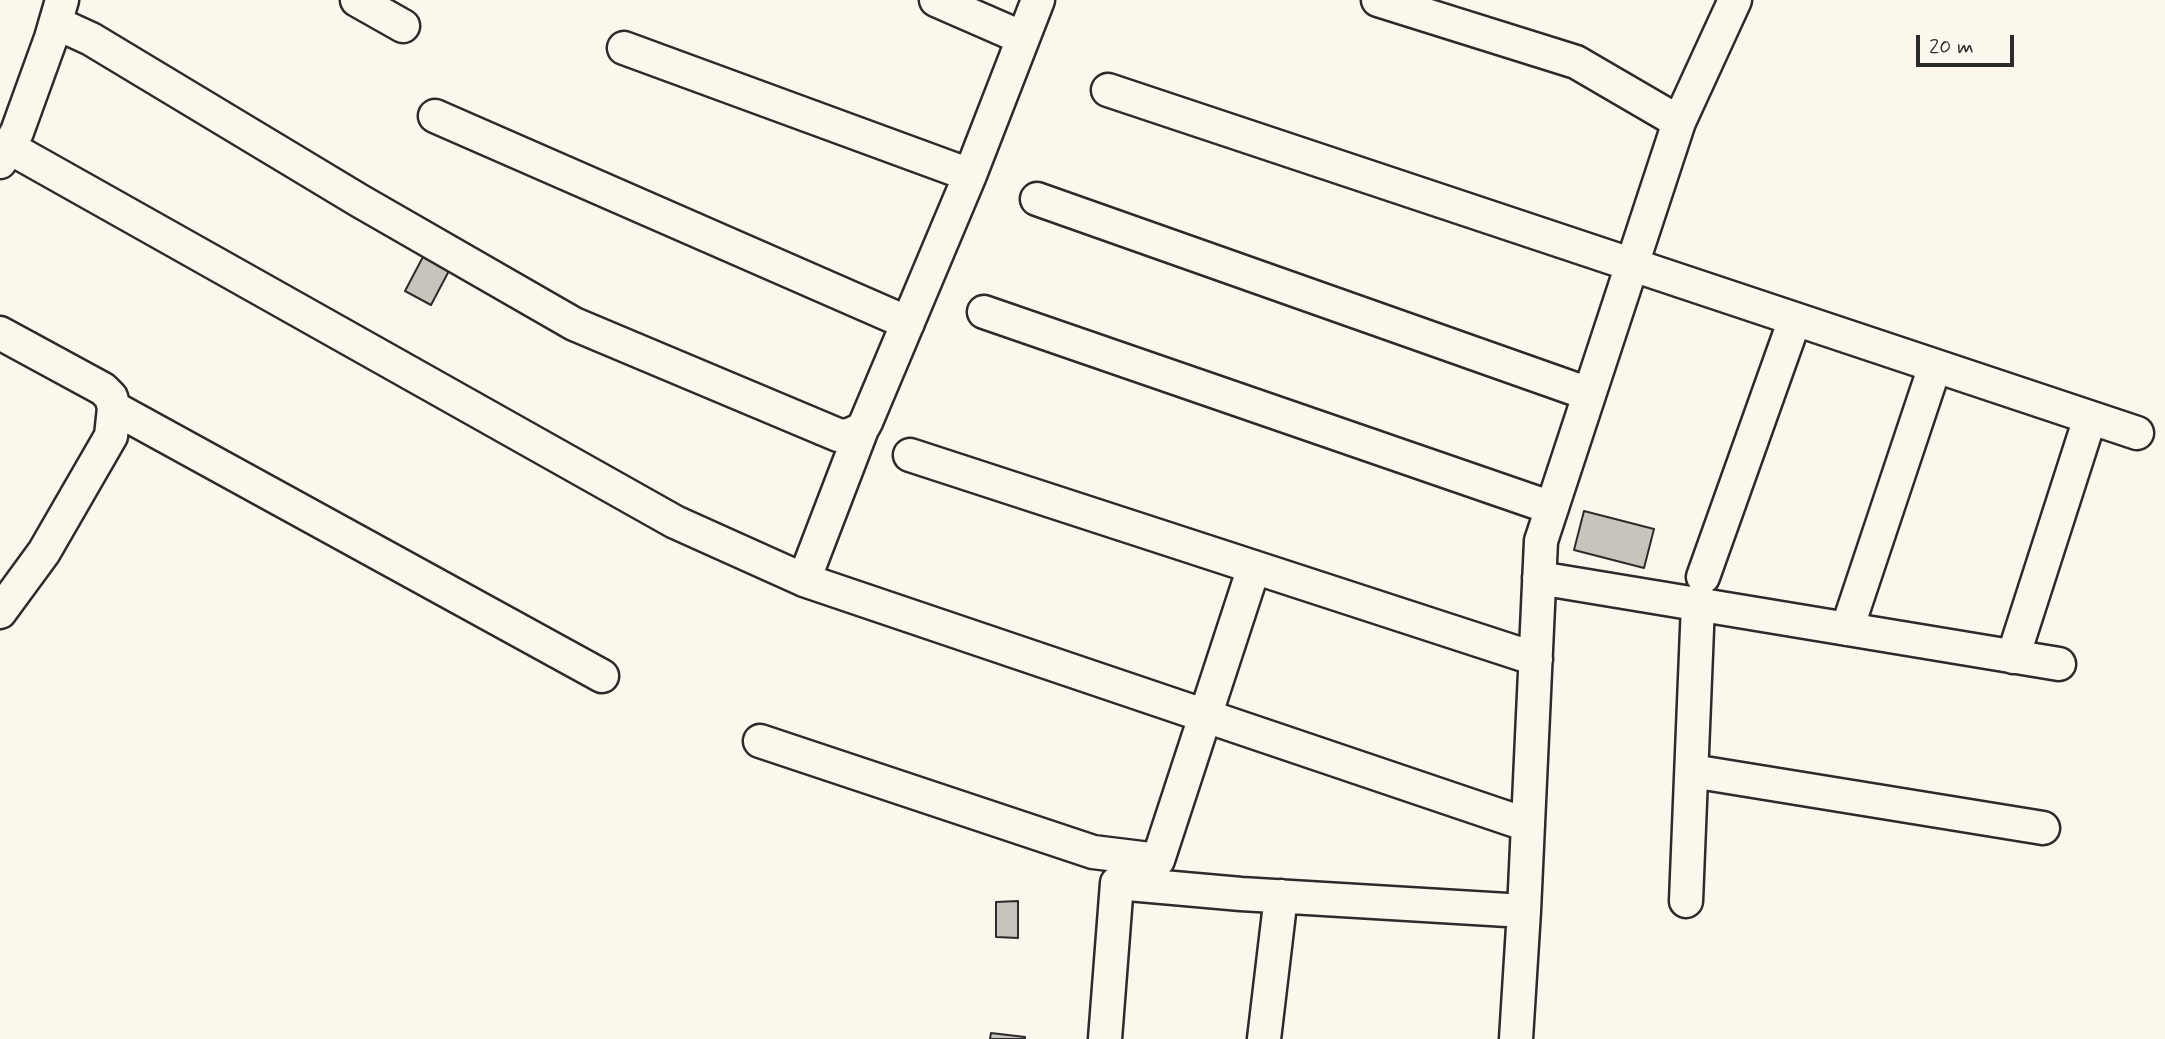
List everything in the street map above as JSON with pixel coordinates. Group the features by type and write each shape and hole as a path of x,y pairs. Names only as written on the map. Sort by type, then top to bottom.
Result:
{"street":[{"path":"357,0 403,26"},
{"path":"936,0 1023,38"},
{"path":"804,580 862,429 970,175 1038,0"},
{"path":"1378,0 1576,62 1679,122"},
{"path":"1516,1039 1541,541 1679,122 1735,0"},
{"path":"862,429 847,436 838,435 574,324 360,201 91,39 59,12 5,155 675,522 804,580 1528,825"},
{"path":"624,48 970,175"},
{"path":"1108,90 2137,433"},
{"path":"435,116 908,323"},
{"path":"1037,199 1589,394"},
{"path":"984,312 1552,508"},
{"path":"1686,901 1700,591 1795,319"},
{"path":"0,333 103,389 111,397 114,408 111,436 44,552 0,612"},
{"path":"1847,629 1935,366"},
{"path":"114,408 602,676"},
{"path":"2013,657 2090,418"},
{"path":"910,455 1536,659"},
{"path":"760,741 1093,852 1158,860 1254,567"},
{"path":"1539,578 1700,591 1847,629 2059,664"},
{"path":"1692,771 2043,828"},
{"path":"1105,1039 1117,883 1524,911"},
{"path":"1265,1039 1281,896"}],"building":[{"path":"425,253 451,267 431,305 405,291"},
{"path":"1584,511 1654,529 1644,568 1574,550"},
{"path":"1018,901 1018,938 996,937 996,902"},
{"path":"991,1033 1025,1037 1025,1039 990,1039"}]}
